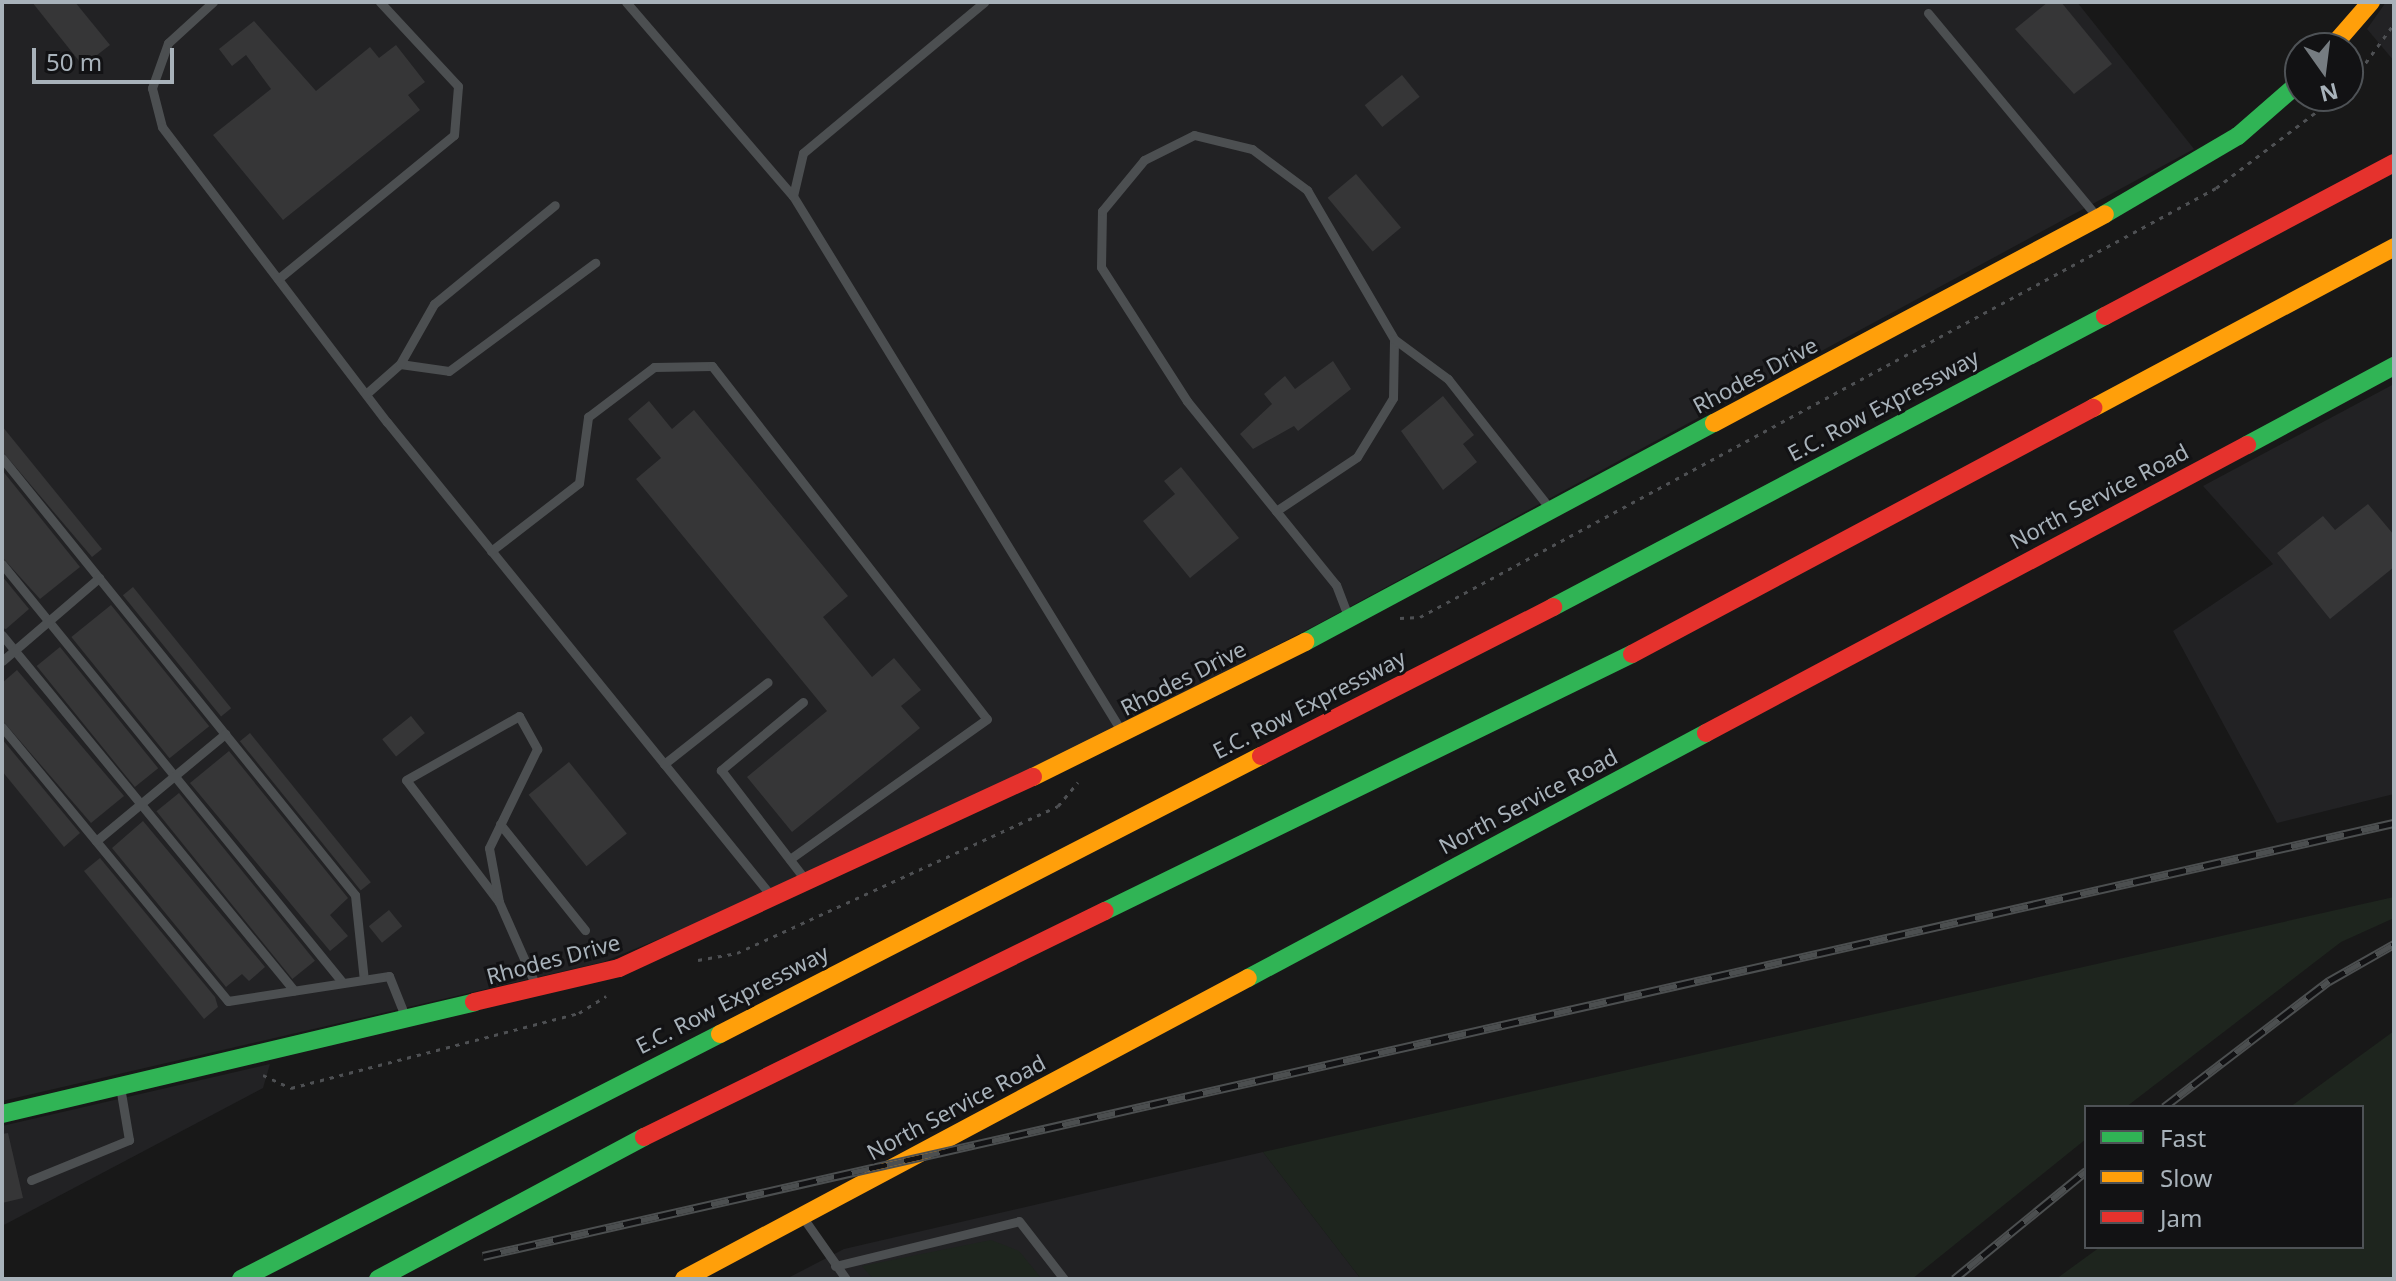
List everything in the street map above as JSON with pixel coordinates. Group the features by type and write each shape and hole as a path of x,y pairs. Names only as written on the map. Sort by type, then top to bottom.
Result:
{"main road":[{"path":"2345,32 2371,2"},
{"name":"Rhodes Drive","path":"2,1114 408,1022 619,968 809,885 1124,735 1552,511 2098,218 2238,136 2284,96"},
{"name":"E.C. Row Expressway","path":"241,1279 1543,612 2394,163"},
{"path":"378,1279 659,1129 1627,657 2394,247"},
{"name":"North Service Road","path":"684,1279 2394,366"}],"lane":[{"path":"213,2 168,43 152,88 162,127 366,394 774,900"},
{"path":"278,279 454,135 458,86 380,2"},
{"path":"626,2 793,196 1124,735"},
{"path":"793,196 803,153 984,2"},
{"path":"1928,13 2098,218"},
{"path":"1350,619 1336,585 1187,401 1101,267 1102,211 1144,160 1194,135 1252,149 1307,190 1394,339 1448,379 1552,511"},
{"path":"366,394 400,364 434,304 555,205"},
{"path":"400,364 449,371 595,263"},
{"path":"1276,511 1357,457 1393,398 1394,339"},
{"path":"491,551 579,483 588,417 654,367 712,366 987,719 790,859"},
{"path":"2,458 355,895 364,980"},
{"path":"2,564 343,983"},
{"path":"2,661 99,578"},
{"path":"2,635 294,991"},
{"path":"664,764 768,682"},
{"path":"803,702 721,770 809,885"},
{"path":"499,902 489,848 537,749 519,716 406,780 499,902 538,989"},
{"path":"2,727 228,1001 389,976 408,1022"},
{"path":"96,841 225,734"},
{"path":"500,824 585,930"},
{"path":"31,1180 129,1140 120,1087"},
{"path":"803,1216 846,1279"},
{"path":"835,1266 1019,1221 1064,1279"}],"path":[{"path":"2364,65 2394,24"},
{"path":"1392,618 1420,617 2148,226 2216,188 2316,112"}],"shaded area":[{"path":"2,2 2077,2 2194,149 1318,624 1063,755 739,906 603,962 2,1101"},
{"path":"2386,2 2394,2 2394,61 2367,29"},
{"path":"2394,384 2394,794 2277,823 2173,631 2273,564 2203,486"},
{"path":"2394,897 2394,918 2341,942 2129,1105 2084,1105 2084,1141 1912,1279 1361,1279 1263,1152"},
{"path":"2394,1031 2394,1279 2056,1279 2097,1249 2364,1249 2364,1105 2293,1105"},
{"path":"270,1064 263,1088 2,1226 2,1126"},
{"path":"1263,1152 1361,1279 786,1279 844,1249"},
{"path":"991,1240 1019,1251 1042,1279 873,1279 862,1266"}],"building":[{"path":"32,2 75,2 110,45 83,66"},
{"path":"2048,2 2061,2 2112,64 2074,94 2015,29"},
{"path":"254,21 316,91 370,47 379,58 396,45 425,82 408,95 420,110 283,220 213,135 271,89 246,55 232,66 219,49"},
{"path":"1402,75 1420,97 1382,127 1365,105"},
{"path":"1356,174 1401,228 1373,251 1328,198"},
{"path":"1333,361 1351,389 1298,431 1294,426 1253,449 1240,434 1272,404 1264,394 1285,376 1295,389"},
{"path":"1443,396 1474,435 1463,444 1477,462 1443,490 1401,431"},
{"path":"649,401 672,429 694,410 848,596 823,617 872,677 894,658 921,690 901,706 920,728 792,832 747,777 827,711 636,479 661,458 628,419"},
{"path":"2,426 102,549 92,557 2,451"},
{"path":"1181,467 1239,538 1190,578 1143,521 1175,494 1164,481"},
{"path":"2,470 80,567 40,599 2,557"},
{"path":"2368,504 2394,535 2394,567 2330,619 2277,553 2323,516 2335,530"},
{"path":"2,576 29,609 6,629 2,628"},
{"path":"133,587 231,708 221,716 123,595"},
{"path":"111,605 209,726 170,758 71,637"},
{"path":"60,647 158,768 135,787 37,666"},
{"path":"17,670 124,796 91,823 2,720 2,683"},
{"path":"411,716 425,733 396,756 382,739"},
{"path":"250,733 371,882 361,890 240,741"},
{"path":"2,739 80,833 64,847 2,771"},
{"path":"229,751 348,898 330,915 348,936 330,951 190,783"},
{"path":"569,762 627,833 586,866 529,795"},
{"path":"179,793 315,961 292,979 156,811"},
{"path":"143,821 265,967 249,981 242,974 226,987 112,848"},
{"path":"100,858 215,997 218,1007 204,1019 84,871"},
{"path":"389,910 402,926 382,943 369,926"},
{"path":"8,1133 23,1198 2,1203 2,1134"}],"railway":[{"path":"483,1256 2394,823"},
{"path":"2167,1105 2329,981 2394,944"},
{"path":"1954,1279 2084,1173"}],"traffic: fast":[{"path":"2105,214 2238,136 2284,96"},
{"path":"1553,607 2105,316"},
{"path":"2247,445 2394,366"},
{"path":"1305,642 1714,423"},
{"path":"1105,911 1632,654"},
{"path":"1248,978 1706,733"},
{"path":"2,1114 474,1002"},
{"path":"241,1279 720,1034"},
{"path":"378,1279 644,1137"}],"traffic: slow":[{"path":"2345,32 2371,2"},
{"path":"1714,423 2105,214"},
{"path":"2093,408 2394,247"},
{"path":"1033,777 1305,642"},
{"path":"720,1034 1261,756"},
{"path":"684,1279 1248,978"}],"traffic: jam":[{"path":"2105,316 2394,163"},
{"path":"1632,654 2093,408"},
{"path":"1706,733 2247,445"},
{"path":"1261,756 1553,607"},
{"path":"474,1002 619,968 1033,777"},
{"path":"644,1137 1105,911"}]}
